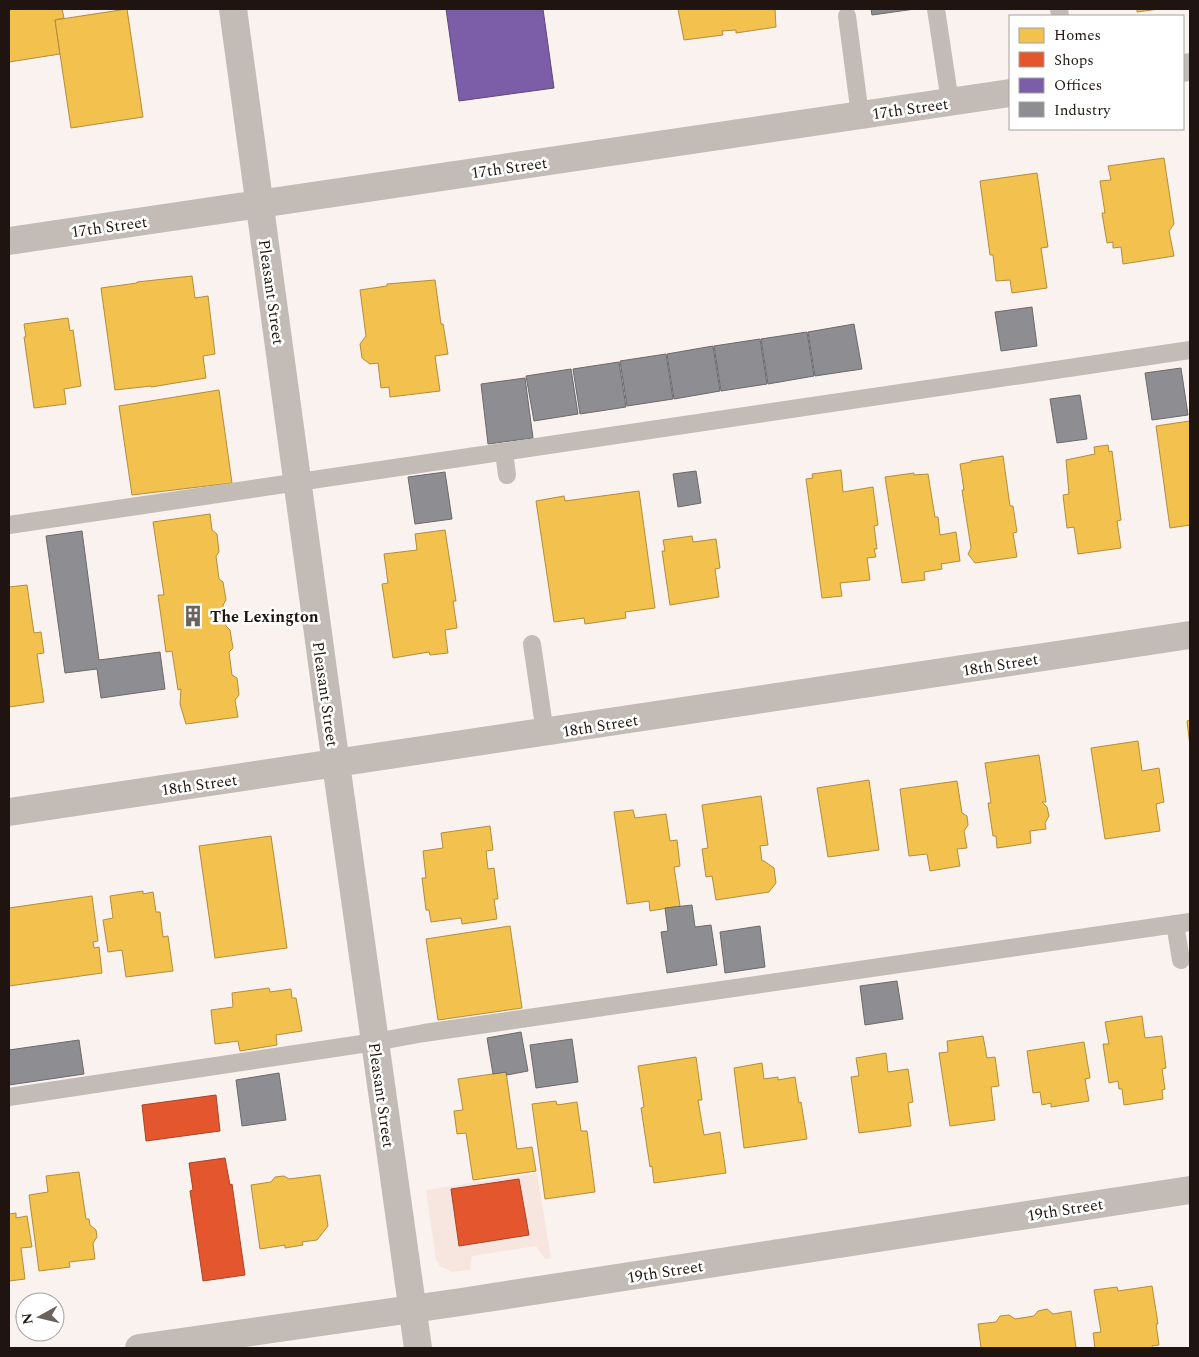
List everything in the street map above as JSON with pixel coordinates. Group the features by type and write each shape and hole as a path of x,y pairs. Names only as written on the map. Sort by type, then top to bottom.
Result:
{"street":[{"name":"Pleasant Street","path":"233,9 418,1348"},
{"name":"17th Street","path":"9,241 1009,93"},
{"name":"18th Street","path":"9,812 1190,636"},
{"name":"19th Street","path":"139,1348 412,1309 1190,1190"}],"lane":[{"path":"936,9 950,102"},
{"path":"847,16 860,115"},
{"path":"9,526 1190,350"},
{"path":"504,452 507,475"},
{"path":"532,644 545,733"},
{"path":"9,1097 375,1042 434,1031 1183,923 1181,960"}],"shaded area":[{"path":"537,1173 551,1258 545,1259 536,1246 472,1256 470,1270 452,1272 440,1266 436,1260 426,1190"}],"building: Homes":[{"path":"9,9 62,9 64,18 55,20 60,54 9,62"},
{"path":"127,9 143,117 71,128 55,20"},
{"path":"678,9 775,9 776,27 736,33 736,30 722,31 723,35 684,40"},
{"path":"1137,9 1159,9 1137,12"},
{"path":"1164,158 1174,224 1169,231 1174,256 1123,264 1121,247 1113,248 1113,242 1107,243 1102,213 1105,213 1100,181 1111,180 1108,166"},
{"path":"1037,173 1048,247 1041,248 1047,288 1012,293 1010,280 996,281 993,255 990,255 980,181"},
{"path":"192,276 195,298 208,296 215,354 203,356 206,378 151,387 115,390 101,288"},
{"path":"435,280 441,324 443,324 448,354 435,356 440,391 390,397 389,387 381,388 378,363 370,364 362,358 360,344 366,336 360,290 387,286 387,284"},
{"path":"68,318 70,331 73,330 81,386 64,389 66,404 34,408 24,337 26,337 24,324"},
{"path":"219,390 232,483 132,495 119,406"},
{"path":"1190,421 1190,525 1170,528 1156,426"},
{"path":"1108,445 1109,452 1112,451 1121,520 1117,521 1121,548 1078,554 1074,527 1067,528 1063,495 1069,494 1066,460 1095,454 1094,447"},
{"path":"1003,456 1010,506 1013,506 1017,532 1013,533 1017,557 975,563 968,554 971,548 960,464"},
{"path":"841,470 843,492 873,487 878,525 874,526 877,549 874,549 876,557 867,558 870,580 840,583 842,596 822,598 806,479 813,478 812,474"},
{"path":"914,473 914,475 928,474 935,517 938,517 940,535 956,532 960,561 941,564 942,569 924,572 925,580 902,583 885,477"},
{"path":"639,491 655,608 625,612 626,618 585,624 584,618 554,622 536,501 564,496 565,501"},
{"name":"The Lexington","path":"210,514 212,530 217,534 219,552 216,556 219,579 223,582 226,600 223,605 226,626 230,630 233,648 229,652 232,675 237,678 239,695 235,700 238,717 186,724 180,704 181,689 178,690 172,651 166,652 158,595 164,595 153,522"},
{"path":"445,530 456,601 453,601 457,628 445,630 448,653 430,655 429,652 393,658 382,584 388,583 384,554 417,550 415,534"},
{"path":"692,536 693,542 716,539 720,568 715,569 719,597 670,605 662,551 665,551 663,540"},
{"path":"27,585 34,633 41,632 44,653 37,654 44,702 9,707 9,587"},
{"path":"1190,720 1190,746 1187,721"},
{"path":"1138,741 1142,771 1159,768 1164,802 1156,804 1160,831 1105,839 1091,748"},
{"path":"1039,755 1046,802 1042,802 1047,807 1049,816 1045,823 1046,829 1030,831 1031,843 997,848 996,836 993,836 988,803 991,803 985,763"},
{"path":"869,780 879,850 828,857 817,788"},
{"path":"957,781 962,813 967,816 968,825 964,831 967,848 957,849 960,866 930,871 927,854 909,856 900,789"},
{"path":"761,796 768,845 760,846 762,861 774,868 776,883 769,892 716,900 712,876 706,877 702,849 708,848 702,805"},
{"path":"633,810 635,818 666,814 670,841 677,840 680,866 674,867 680,906 650,911 649,901 627,904 614,812"},
{"path":"490,826 493,850 486,851 488,869 494,868 498,899 494,899 497,919 462,924 461,918 431,922 429,910 426,910 422,878 426,878 423,851 443,848 441,833"},
{"path":"271,836 287,948 215,958 199,846"},
{"path":"143,891 143,894 153,892 156,912 160,912 163,937 168,936 173,971 126,977 122,950 108,952 103,920 113,918 110,896"},
{"path":"92,896 98,941 93,942 94,948 99,947 102,973 9,986 9,908"},
{"path":"510,926 522,1008 438,1020 426,939"},
{"path":"269,988 270,992 291,989 292,998 296,998 302,1031 276,1035 277,1045 240,1051 238,1041 215,1044 211,1010 233,1007 232,993"},
{"path":"1142,1016 1145,1038 1162,1036 1166,1068 1162,1069 1165,1089 1162,1090 1163,1099 1124,1105 1122,1089 1119,1089 1118,1081 1109,1083 1103,1044 1109,1044 1105,1022"},
{"path":"983,1036 987,1058 995,1057 999,1086 991,1087 995,1120 950,1126 939,1053 948,1052 947,1041"},
{"path":"1084,1042 1090,1078 1085,1079 1089,1101 1051,1107 1051,1103 1042,1105 1040,1092 1033,1093 1027,1051"},
{"path":"886,1053 888,1072 908,1069 913,1102 908,1103 911,1126 859,1133 851,1077 859,1076 856,1058"},
{"path":"696,1057 702,1100 698,1100 704,1135 720,1132 726,1173 654,1183 641,1108 644,1107 638,1066"},
{"path":"762,1063 764,1079 778,1077 778,1080 795,1077 807,1139 744,1148 734,1068"},
{"path":"506,1072 517,1149 532,1147 536,1171 473,1180 466,1133 457,1134 454,1111 463,1110 458,1079"},
{"path":"556,1101 557,1105 577,1102 581,1131 587,1131 595,1192 545,1199 532,1104"},
{"path":"79,1172 86,1219 89,1219 90,1225 96,1230 97,1237 93,1243 95,1259 69,1262 70,1267 39,1271 29,1195 48,1192 46,1176"},
{"path":"320,1175 328,1226 317,1240 302,1242 303,1245 285,1248 285,1245 260,1249 251,1185 271,1182 275,1177 284,1176 289,1179"},
{"path":"16,1213 16,1218 27,1216 32,1247 21,1248 25,1279 9,1281 9,1214"},
{"path":"1152,1286 1159,1345 1152,1346 1153,1348 1095,1348 1093,1333 1101,1332 1094,1290 1117,1287 1118,1291"},
{"path":"1047,1309 1053,1314 1071,1311 1076,1348 981,1348 978,1324 996,1322 1000,1316 1009,1315 1015,1319 1034,1316 1038,1311"}],"building: Shops":[{"path":"216,1095 220,1131 146,1141 142,1105"},
{"path":"225,1158 230,1185 232,1184 245,1275 203,1281 190,1191 193,1190 189,1163"},
{"path":"519,1179 529,1235 459,1246 451,1189"}],"building: Offices":[{"path":"446,9 543,9 554,88 459,101"}],"building: Industry":[{"path":"871,9 915,9 872,15"},
{"path":"1032,307 1037,346 1001,351 995,312"},
{"path":"854,324 862,369 815,376 808,332"},
{"path":"807,332 814,376 768,384 761,339"},
{"path":"760,339 767,384 721,391 714,346"},
{"path":"713,346 720,391 674,399 667,354"},
{"path":"666,354 673,399 627,406 620,361"},
{"path":"619,362 626,407 580,414 573,369"},
{"path":"1181,368 1188,415 1152,420 1145,373"},
{"path":"571,369 578,414 534,421 526,376"},
{"path":"525,378 533,438 488,444 481,384"},
{"path":"1080,395 1087,439 1057,443 1050,399"},
{"path":"696,471 701,503 678,507 673,474"},
{"path":"445,472 452,519 415,524 408,477"},
{"path":"82,531 99,660 160,652 165,689 101,698 97,669 65,673 46,536"},
{"path":"692,905 695,927 711,925 717,965 667,973 661,932 668,931 665,908"},
{"path":"760,926 765,967 725,973 720,932"},
{"path":"897,981 903,1019 865,1025 860,986"},
{"path":"521,1032 528,1071 507,1075 506,1072 493,1074 487,1038"},
{"path":"572,1039 578,1082 536,1088 530,1045"},
{"path":"79,1040 84,1074 9,1085 9,1050"},
{"path":"279,1073 286,1120 242,1126 236,1080"}],"place":[{"name":"The Lexington","path":"193,616"}]}
